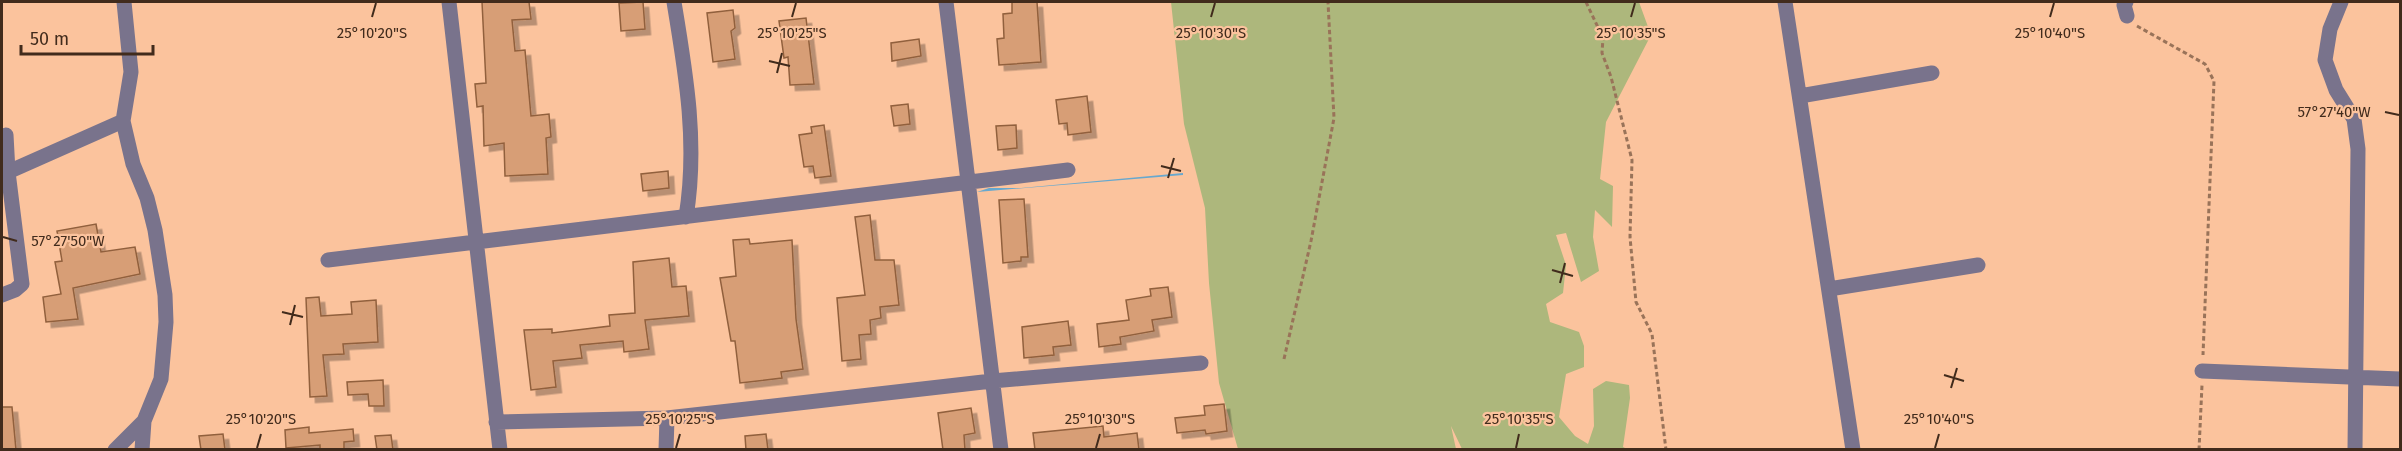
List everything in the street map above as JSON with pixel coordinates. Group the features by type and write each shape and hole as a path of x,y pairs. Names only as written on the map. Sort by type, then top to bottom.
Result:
{"street":[{"path":"124,2 131,72 123,121 133,164 147,198 155,230 165,295 164,355 161,379 144,421 142,450"},
{"path":"449,2 500,450"},
{"path":"674,2 690,110 692,143 691,191 686,217"},
{"path":"946,2 970,182 1001,450"},
{"path":"1785,2 1853,450"},
{"path":"2341,2 2330,29 2325,60 2336,90 2354,119 2358,148 2355,450"},
{"path":"1800,96 1932,74"},
{"path":"8,172 123,121"},
{"path":"2,295 15,290 22,284 8,172 6,135"},
{"path":"328,260 1068,170"},
{"path":"1829,289 1978,265"},
{"path":"496,422 667,418 992,381 1201,363"},
{"path":"2202,371 2400,379"},
{"path":"666,450 667,418"},
{"path":"115,450 144,421"}],"path":[{"path":"1284,359 1311,241 1334,118 1328,2"},
{"path":"1586,2 1603,38 1602,53 1611,77 1632,160 1630,237 1636,302 1652,334 1666,450"},
{"path":"2126,9 2136,25 2205,63 2214,81 2199,450"}],"green space":[{"path":"1171,2 1639,2 1651,35 1606,122 1600,179 1613,186 1612,227 1595,210 1593,237 1599,271 1581,282 1566,233 1556,235 1566,265 1563,293 1546,304 1550,322 1579,332 1584,346 1584,367 1566,374 1559,417 1575,436 1588,444 1594,426 1593,389 1606,381 1629,385 1630,398 1623,447 1627,449 1462,449 1451,426 1456,449 1238,449 1219,383 1209,283 1205,208 1184,124"}],"water":[{"path":"1183,173 1183,175 977,192 989,188 1021,188"}],"building":[{"path":"482,2 529,2 531,19 512,20 515,51 525,50 531,116 549,114 551,137 546,138 548,174 505,176 504,143 484,146 483,106 477,107 475,84 486,83"},
{"path":"643,2 645,29 621,31 619,3"},
{"path":"1012,2 1037,2 1041,62 999,65 997,39 1004,38 1003,14 1012,13"},
{"path":"733,10 735,28 731,31 735,59 713,62 707,13"},
{"path":"806,18 814,84 790,85 788,57 784,58 779,21"},
{"path":"919,39 921,56 892,61 891,43"},
{"path":"1087,96 1091,132 1068,135 1067,123 1059,124 1056,100"},
{"path":"908,104 910,124 894,126 891,106"},
{"path":"824,125 831,176 815,178 813,166 804,167 799,135 812,133 811,127"},
{"path":"1016,125 1017,148 998,150 996,126"},
{"path":"668,171 669,188 643,191 641,174"},
{"path":"1024,199 1028,257 1021,257 1021,261 1003,263 999,200"},
{"path":"870,215 875,260 894,260 899,305 880,307 881,318 870,320 871,334 859,335 861,359 842,361 837,298 865,295 855,217"},
{"path":"96,224 101,252 135,247 140,274 73,288 78,319 46,322 43,297 61,294 55,262 62,261 57,231"},
{"path":"749,239 750,244 792,240 796,319 803,369 781,372 782,378 740,383 735,341 731,341 720,278 736,276 733,240"},
{"path":"669,258 672,287 686,286 689,316 645,320 649,349 624,352 623,341 580,345 582,358 553,361 556,387 531,390 524,330 552,329 552,333 610,326 609,315 635,313 633,262"},
{"path":"1168,287 1172,317 1152,320 1154,331 1120,337 1121,344 1099,347 1097,324 1129,320 1126,300 1151,296 1150,289"},
{"path":"319,297 321,316 352,314 351,302 376,300 378,342 343,344 344,354 323,355 327,396 310,397 306,298"},
{"path":"1068,321 1071,345 1053,347 1054,355 1024,358 1022,327"},
{"path":"383,380 384,406 369,406 368,394 348,395 347,382"},
{"path":"1224,404 1227,431 1206,434 1205,430 1177,433 1175,418 1205,415 1204,406"},
{"path":"2,407 12,407 16,450 2,450"},
{"path":"971,408 975,433 964,435 965,450 943,450 938,413"},
{"path":"1103,426 1104,437 1137,433 1139,450 1035,450 1033,433"},
{"path":"309,427 309,433 353,429 354,441 344,442 344,450 320,450 320,445 286,448 285,430"},
{"path":"223,434 225,450 201,450 199,436"},
{"path":"766,434 768,450 746,450 745,436"},
{"path":"391,435 393,450 377,450 375,436"}]}
